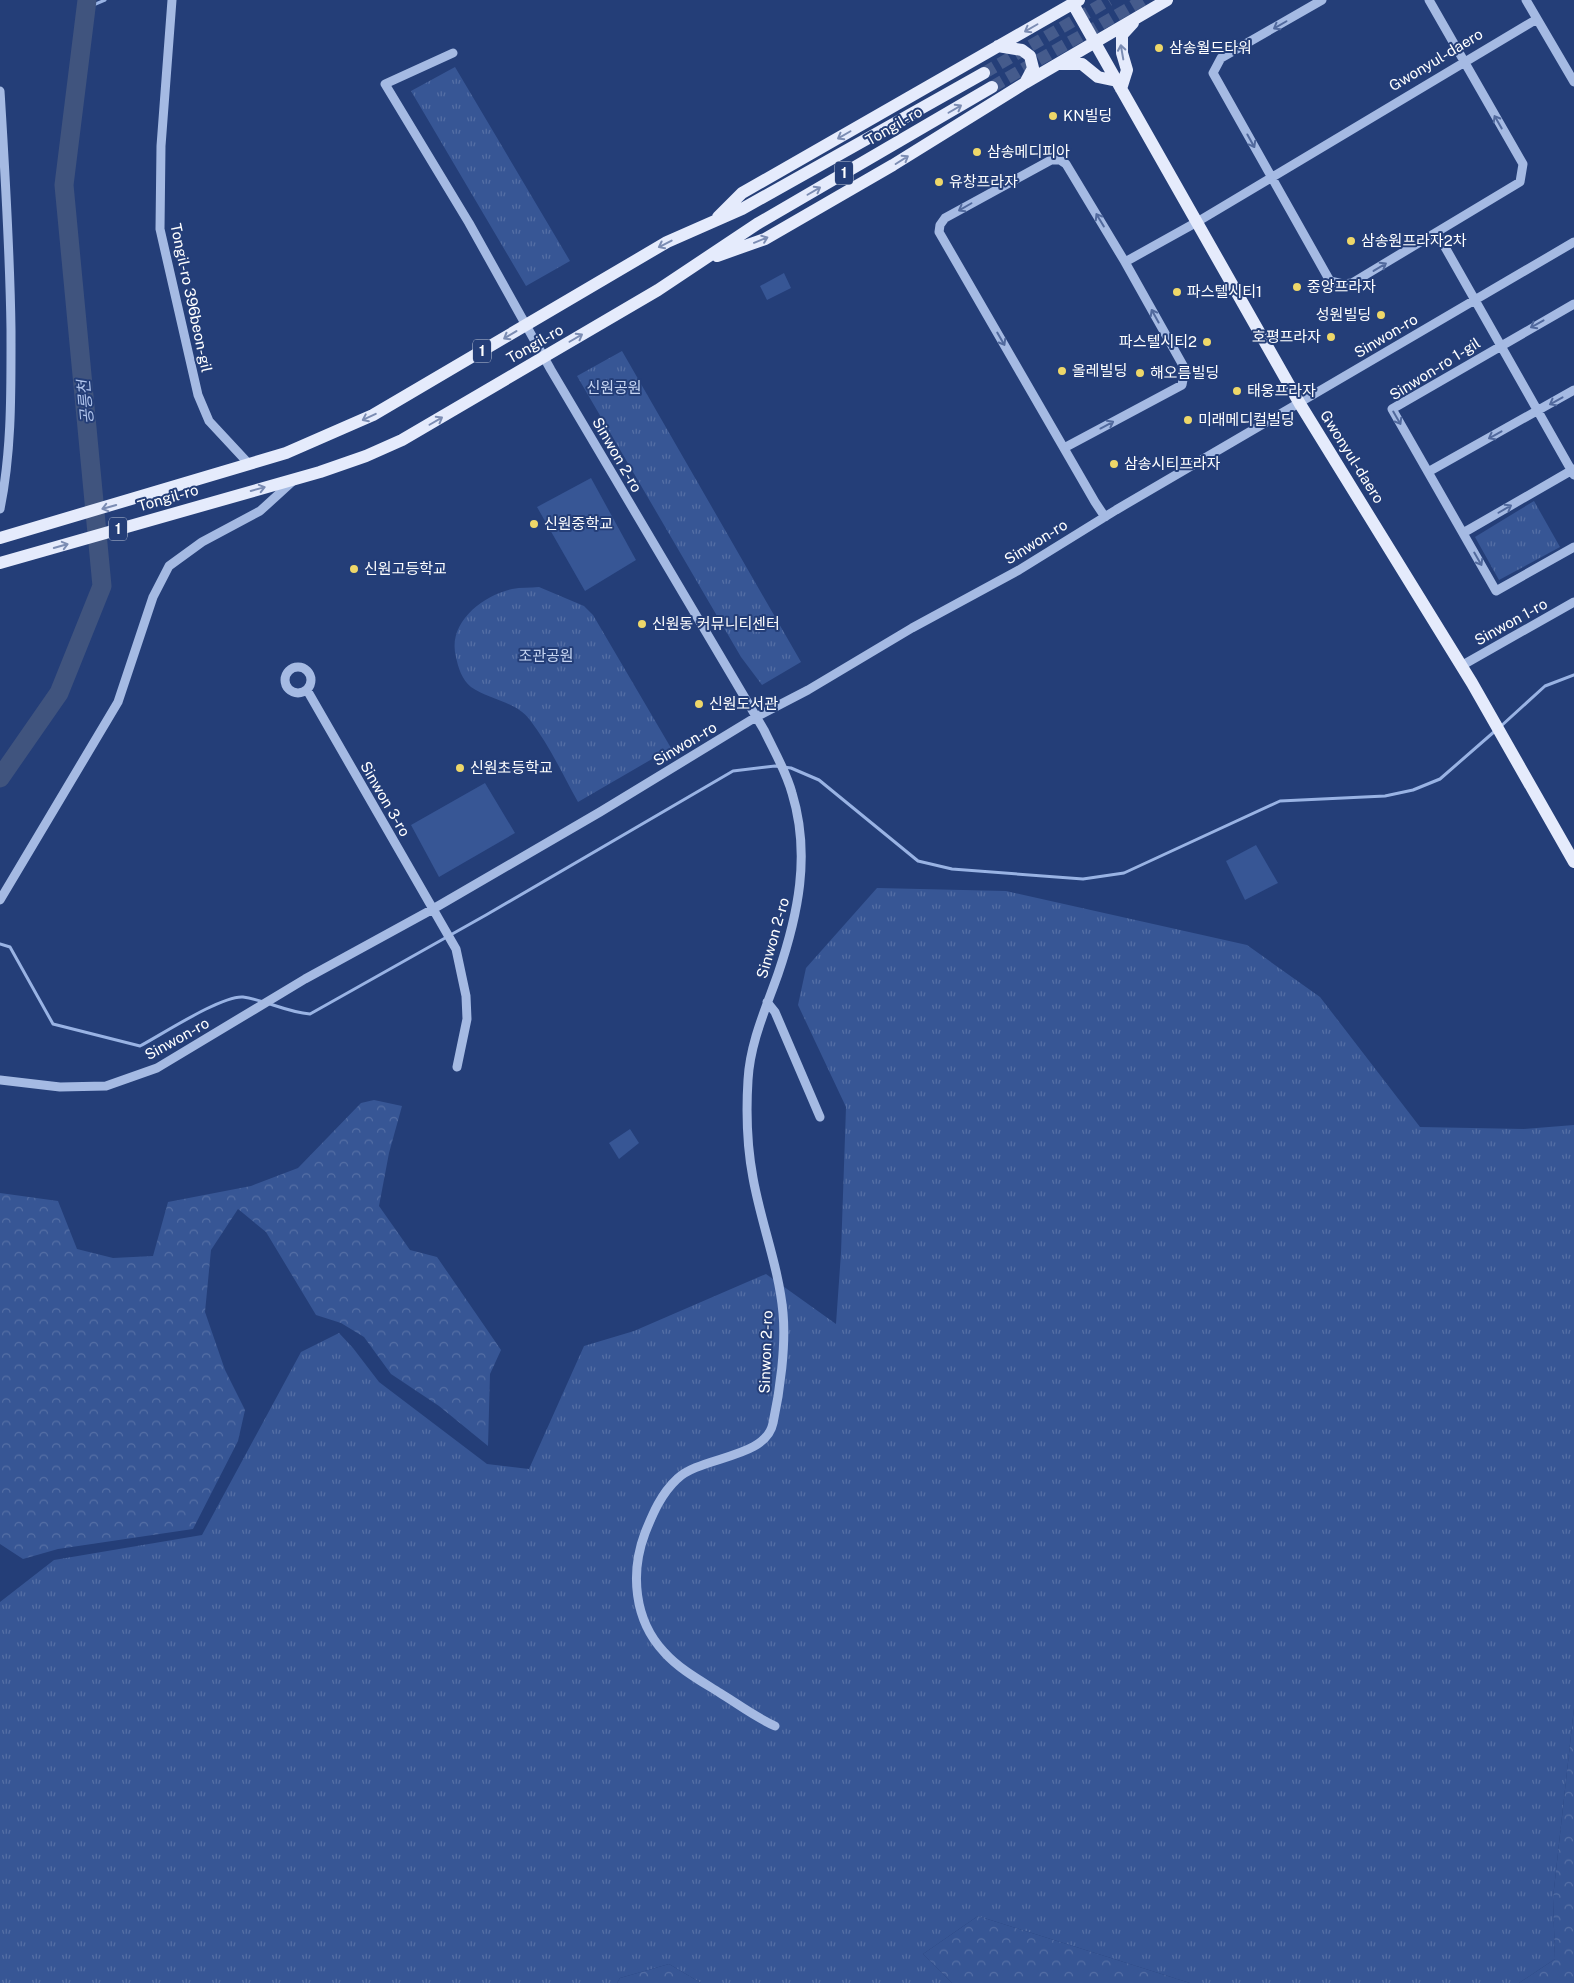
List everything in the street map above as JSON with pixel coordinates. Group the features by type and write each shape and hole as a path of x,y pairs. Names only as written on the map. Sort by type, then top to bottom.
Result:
{"main road":[{"path":"1145,0 1149,4 1163,2"},
{"path":"710,224 742,193 1074,1"},
{"name":"Gwonyul-daero","path":"1074,1 1119,85 1300,404 1461,666 1574,862"},
{"path":"698,262 765,239 893,166 1025,83 1163,2"},
{"path":"1058,64 1082,64 1098,77 1119,85 1127,70 1120,45 1122,35 1135,18"},
{"path":"998,46 1022,50 1030,56 1033,68 1025,83"},
{"name":"Tongil-ro","path":"0,538 286,453 373,415 667,242 742,210 984,74"},
{"name":"Tongil-ro","path":"0,563 295,479 366,456 402,440 658,290 757,224 992,87"}],"street":[{"name":"Tongil-ro 396beon-gil","path":"172,0 161,146 160,229 198,396 209,421 248,464"},
{"path":"1322,0 1221,58 1213,72 1330,281 1343,284 1352,283 1520,182 1523,164 1429,0"},
{"path":"1526,0 1574,82"},
{"name":"Gwonyul-daero","path":"1197,222 1537,19"},
{"name":"Sinwon 2-ro","path":"453,53 385,84 469,223 528,324 544,357 756,717 793,794 803,868 798,906 758,1030 748,1077 748,1128 752,1176 776,1273 783,1314 779,1393 772,1429 761,1441 741,1453 700,1464 678,1477 656,1506 639,1549 636,1599 645,1622 663,1652 691,1674 774,1726"},
{"path":"0,91 9,241 11,374 6,478 0,509"},
{"path":"1064,448 1182,384 1185,377 1185,369 1125,262 1066,164 1060,160 1051,160 997,188 946,218 940,225 939,232 1064,448 1105,517"},
{"path":"1125,262 1197,222"},
{"path":"1437,233 1573,471 1463,534"},
{"name":"Sinwon-ro","path":"0,1080 60,1086 106,1086 157,1068 305,979 432,909 756,717 808,690 912,628 1019,570 1105,517 1574,242"},
{"path":"1500,345 1574,304"},
{"name":"Sinwon-ro 1-gil","path":"1500,345 1392,409 1496,591 1574,547"},
{"path":"1428,472 1574,390"},
{"path":"0,900 118,702 154,597 169,566 202,542 260,511 295,479"},
{"name":"Sinwon 1-ro","path":"1461,666 1574,602"},
{"name":"Sinwon 3-ro","path":"307,690 456,949 466,996 467,1019 457,1067"},
{"path":"768,1002 775,1012 820,1117"}],"green space":[{"path":"455,67 570,261 526,286 411,91"},
{"path":"784,273 791,288 767,300 760,286"},
{"name":"신원공원","path":"622,351 801,662 762,685 741,657 577,376"},
{"path":"591,478 636,560 585,591 537,507"},
{"path":"1534,501 1560,547 1499,580 1475,537"},
{"name":"조관공원","path":"539,587 584,606 593,615 671,748 578,802 550,750 530,720 510,705 471,687 459,669 456,657 457,633 469,613 489,598 501,593 512,589"},
{"path":"485,783 515,833 439,877 411,825"},
{"path":"1256,845 1278,883 1245,900 1226,861"},
{"path":"877,888 1006,891 1247,945 1320,997 1420,1127 1524,1129 1574,1125 1574,1708 1553,1898 1555,1959 1519,1983 1190,1983 978,1916 923,1954 952,1983 701,1983 669,1964 620,1978 617,1983 0,1983 0,1602 54,1560 202,1535 301,1352 339,1333 379,1382 487,1464 529,1469 584,1346 634,1331 766,1274 836,1324 841,1253 846,1107 798,1005 806,968"},
{"path":"374,1100 402,1106 389,1153 379,1206 410,1250 437,1257 501,1350 490,1374 488,1446 439,1406 391,1374 364,1337 341,1323 316,1315 266,1232 238,1209 211,1250 205,1312 225,1370 245,1410 238,1441 193,1529 58,1549 23,1559 0,1544 0,1193 58,1201 77,1249 113,1258 153,1256 168,1202 251,1186 298,1168 361,1103"},
{"path":"630,1129 639,1143 619,1159 609,1143"},
{"path":"1574,1708 1574,1983 1519,1983 1555,1959 1553,1898"},
{"path":"978,1916 1190,1983 952,1983 923,1954"},
{"path":"669,1964 701,1983 617,1983 620,1978"}],"waterway":[{"name":"공릉천","path":"0,778 59,693 102,586 64,185 87,0"},
{"path":"86,8 105,0"},
{"path":"1500,727 1545,686 1574,675"},
{"path":"0,944 10,947 53,1024 140,1046 207,1009 233,998 243,997 292,1011 310,1014 486,915 733,771 775,766 791,768 819,780 918,861 952,869 1083,879 1124,873 1280,801 1385,796 1413,790 1440,779 1495,731"}],"tunnel":[{"path":"984,73 1109,0"},
{"path":"992,87 1143,0"}],"place":[{"name":"삼송월드타워","path":"1159,48"},
{"name":"KN빌딩","path":"1053,116"},
{"name":"삼송메디피아","path":"977,152"},
{"name":"유창프라자","path":"939,182"},
{"name":"삼송원프라자2차","path":"1351,241"},
{"name":"중앙프라자","path":"1297,287"},
{"name":"파스텔시티1","path":"1177,292"},
{"name":"성원빌딩","path":"1381,315"},
{"name":"호평프라자","path":"1331,337"},
{"name":"파스텔시티2","path":"1207,342"},
{"name":"올레빌딩","path":"1062,371"},
{"name":"해오름빌딩","path":"1140,373"},
{"name":"태웅프라자","path":"1237,391"},
{"name":"미래메디컬빌딩","path":"1188,420"},
{"name":"삼송시티프라자","path":"1114,464"},
{"name":"신원중학교","path":"534,524"},
{"name":"신원고등학교","path":"354,569"},
{"name":"신원동 커뮤니티센터","path":"642,624"},
{"name":"신원도서관","path":"699,704"},
{"name":"신원초등학교","path":"460,768"}]}
